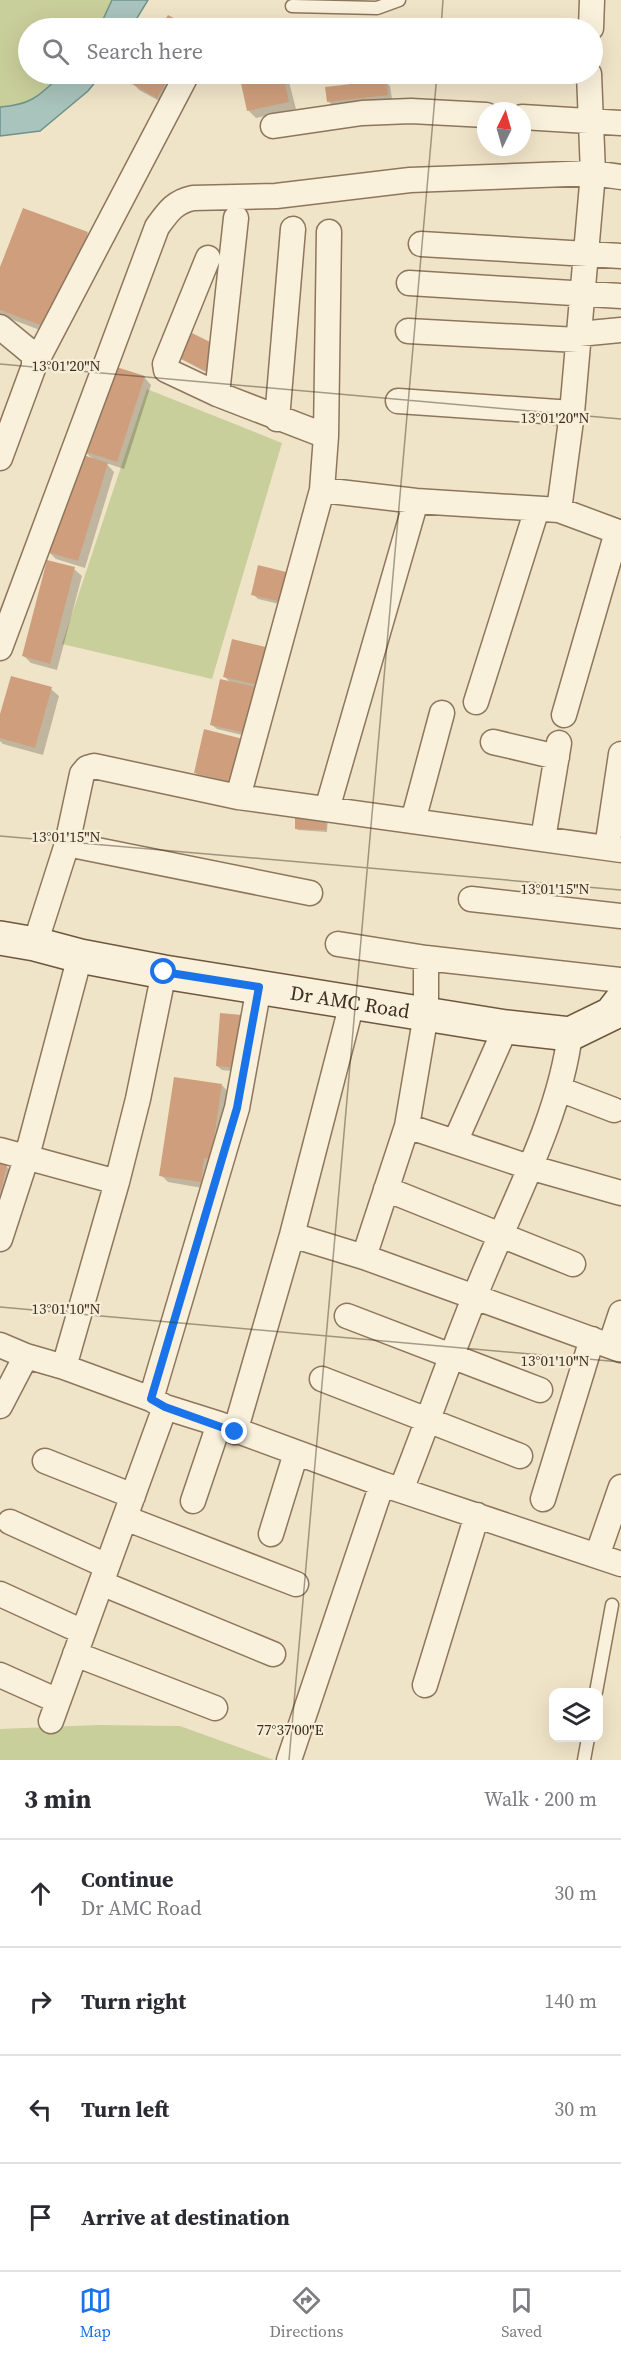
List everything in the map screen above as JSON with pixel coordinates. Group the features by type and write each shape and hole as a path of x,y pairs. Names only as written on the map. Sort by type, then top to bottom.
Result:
{"street":[{"path":"591,0 591,18"},
{"path":"0,458 34,366 182,84"},
{"path":"476,702 548,509 572,414 593,173 589,84"},
{"path":"273,126 362,113 411,111 477,115"},
{"path":"531,118 621,123"},
{"path":"0,648 157,227 170,208 180,201 193,198 276,196 411,180 593,173 621,177"},
{"path":"217,394 236,218"},
{"path":"277,419 293,229"},
{"path":"238,797 322,490 326,436 329,232"},
{"path":"421,244 621,256"},
{"path":"208,258 165,368 172,375 277,419 326,436"},
{"path":"409,283 621,296"},
{"path":"0,327 34,355 34,366"},
{"path":"408,331 578,337 621,330"},
{"path":"398,401 572,414"},
{"path":"322,490 416,501 548,509 619,532 564,715"},
{"path":"327,809 416,501"},
{"path":"413,821 442,713"},
{"path":"493,742 558,750 543,839"},
{"path":"35,944 67,844 82,774 87,768 94,766 238,797 614,849 621,753"},
{"path":"67,844 310,893"},
{"path":"471,899 621,916"},
{"name":"Dr AMC Road","path":"0,938 164,972 507,1027 570,1034"},
{"path":"338,944 426,958 621,980"},
{"path":"0,1239 27,1156 80,956"},
{"path":"364,1257 407,1126 426,1014 426,958"},
{"path":"64,1367 117,1182 138,1099 164,972"},
{"path":"0,1675 54,1711 133,1496 237,1108 259,987"},
{"path":"289,1760 391,1487 428,1421 474,1297 554,1106 568,1056 570,1034 611,1014 621,1001"},
{"path":"193,1501 227,1428 292,1235 352,1003"},
{"path":"455,1142 507,1027"},
{"path":"559,1089 614,1110"},
{"path":"407,1126 529,1167 621,1193"},
{"path":"0,1150 117,1182"},
{"path":"386,1189 573,1264"},
{"path":"292,1235 364,1257 608,1345"},
{"path":"543,1499 621,1313"},
{"path":"347,1316 540,1390"},
{"path":"0,1345 391,1487 621,1564"},
{"path":"0,1406 26,1356"},
{"path":"322,1379 520,1456"},
{"path":"271,1534 296,1453"},
{"path":"45,1461 133,1496"},
{"path":"597,1556 621,1487"},
{"path":"425,1685 477,1515"},
{"path":"125,1518 296,1584"},
{"path":"10,1522 104,1575 273,1654"},
{"path":"0,1594 83,1632"},
{"path":"75,1654 215,1708"}],"lane":[{"path":"292,6 377,8 399,0"},
{"path":"597,1688 612,1605"},
{"path":"584,1760 587,1742"}],"green space":[{"path":"0,0 112,0 104,18 18,18 18,84 52,84 35,98 20,104 0,107"},
{"path":"147,389 282,443 212,679 62,644"},
{"path":"97,1725 180,1726 274,1760 0,1760 0,1729"}],"water":[{"path":"112,0 148,0 137,18 104,18"},
{"path":"52,84 94,84 40,131 0,136 0,107 28,101"}],"building":[{"path":"132,84 165,84 157,98"},
{"path":"241,84 285,84 289,102 247,111"},
{"path":"387,84 388,95 327,102 325,87"},
{"path":"23,208 88,232 51,329 0,310 0,267"},
{"path":"184,329 220,347 208,372 172,354"},
{"path":"110,365 145,376 117,462 83,451"},
{"path":"77,453 108,463 78,561 47,552"},
{"path":"47,560 75,567 50,664 22,656"},
{"path":"258,565 294,574 288,603 251,595"},
{"path":"232,639 270,648 262,686 223,677"},
{"path":"11,676 52,687 35,748 0,738 0,714"},
{"path":"220,679 256,687 245,733 210,725"},
{"path":"204,729 243,739 233,782 194,773"},
{"path":"295,814 326,815 326,830 295,829"},
{"path":"220,1013 242,1015 237,1068 216,1066"},
{"path":"174,1077 222,1084 211,1159 204,1158 201,1182 159,1176"},
{"path":"0,1163 7,1165 1,1190 0,1190"}],"route":[{"path":"164,972 259,987 237,1108 151,1399 165,1407 235,1432"}]}
